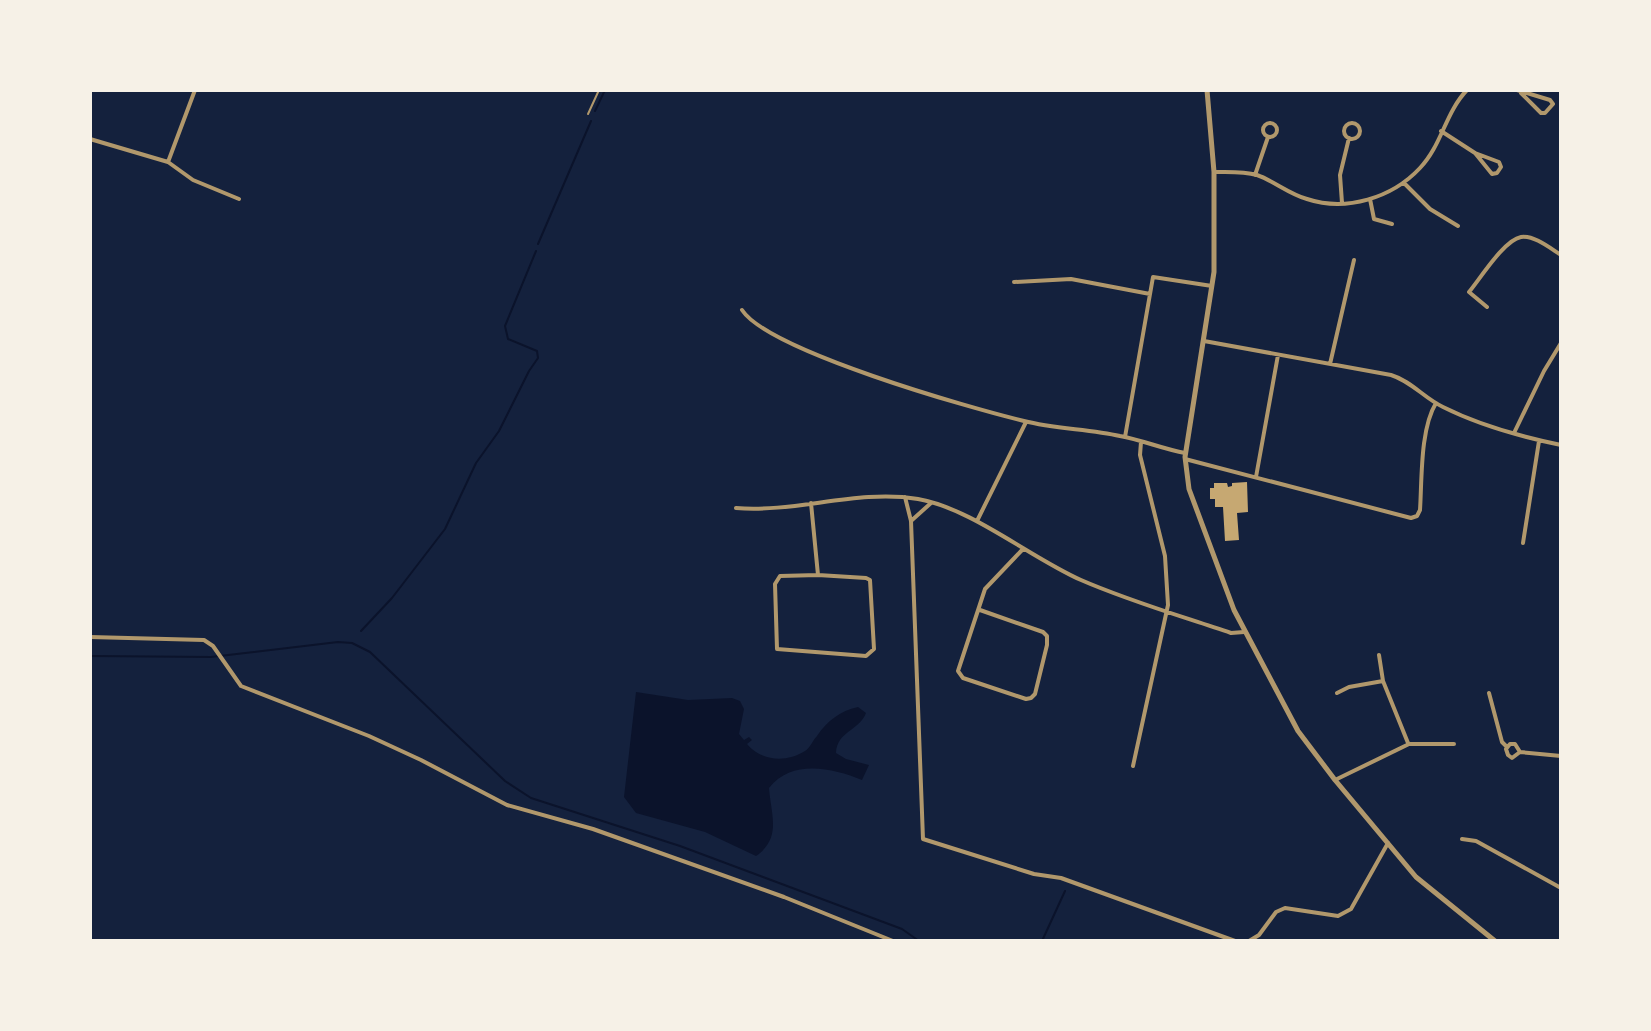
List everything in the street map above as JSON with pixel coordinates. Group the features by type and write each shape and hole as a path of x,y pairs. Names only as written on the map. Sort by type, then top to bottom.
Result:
{"street":[{"path":"168,162 195,90"},
{"path":"1207,90 1214,172 1213,287 1185,456 1189,489 1244,632 1298,731 1416,877 1495,941"},
{"path":"1214,172 1255,175 1308,200 1342,203 1370,199 1404,183 1433,152 1450,110 1467,90"},
{"path":"1519,91 1550,100 1553,104 1543,113 1519,91"},
{"path":"1441,131 1475,153 1499,162 1501,167 1497,173 1492,174 1475,153"},
{"path":"1255,175 1268,137"},
{"path":"1342,203 1340,175 1349,138"},
{"path":"90,139 168,162 193,180 239,199"},
{"path":"1404,183 1430,209 1458,226"},
{"path":"1370,199 1374,219 1392,224"},
{"path":"1487,307 1469,292 1509,242 1521,237 1528,238 1561,255"},
{"path":"1330,364 1354,260"},
{"path":"1125,437 1153,277 1213,287"},
{"path":"1014,282 1071,279 1150,294"},
{"path":"742,310 747,318 837,365 1026,422 1125,437 1406,518 1414,518 1419,513 1427,433 1436,403"},
{"path":"1204,341 1399,377 1436,403 1465,416 1539,441 1561,445"},
{"path":"1514,433 1561,343"},
{"path":"1256,477 1278,355"},
{"path":"977,521 1026,422"},
{"path":"1523,543 1539,441"},
{"path":"1133,766 1168,611 1165,556 1140,455 1141,442"},
{"path":"736,508 905,497 931,503 977,521 1080,580 1231,633 1244,632"},
{"path":"905,497 911,521 923,839 1034,874 1061,878 1235,941"},
{"path":"811,502 818,575"},
{"path":"911,521 931,503"},
{"path":"980,610 1047,636 1035,694 1031,698 963,678 958,673 985,589 1023,549"},
{"path":"818,575 870,580 874,649 866,656 777,649 775,584 780,576 818,575"},
{"path":"90,637 204,640 213,646 241,686 369,736 507,805 593,829 770,892 893,941"},
{"path":"1379,655 1383,681 1409,744"},
{"path":"1337,693 1349,687 1383,681"},
{"path":"1489,693 1502,742 1507,747"},
{"path":"1335,780 1409,744 1454,744"},
{"path":"1507,747 1515,744 1520,752"},
{"path":"1507,747 1506,754 1512,758 1520,752 1561,756"},
{"path":"1462,839 1476,841 1561,888"},
{"path":"1249,941 1259,935 1276,912 1285,908 1338,916 1351,909 1388,843"}],"lane":[{"path":"588,114 599,90"}],"water":[{"path":"636,692 688,700 732,698 740,701 744,709 739,734 744,740 749,737 752,740 747,744 759,754 782,759 805,751 830,721 858,707 866,713 840,740 836,753 869,765 862,780 838,772 813,769 789,773 778,779 769,788 772,834 756,856 705,832 636,813 624,797"}],"building":[{"path":"1247,482 1248,512 1237,513 1239,540 1225,541 1223,507 1215,507 1215,499 1210,499 1210,488 1214,488 1214,483 1227,483 1228,487 1232,483"}],"waterway":[{"path":"595,111 605,90"},
{"path":"538,244 591,121"},
{"path":"361,631 392,598 445,529 476,463 499,431 538,358 537,351 508,339 505,326 536,251"},
{"path":"90,656 211,657 352,643 370,652 505,781 531,798 680,846 902,929 919,941"},
{"path":"1042,941 1065,891"}]}
